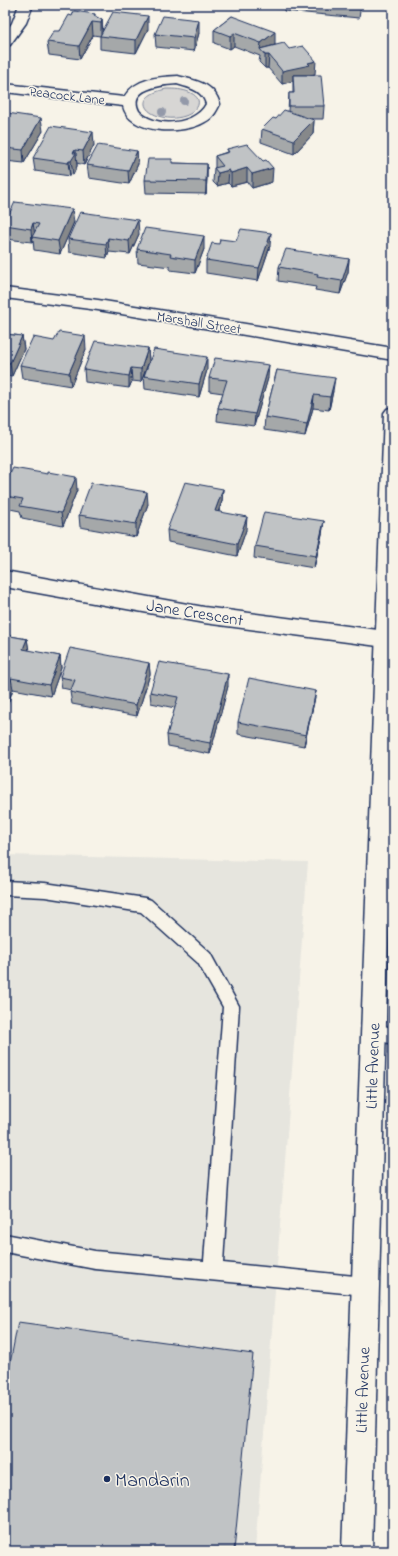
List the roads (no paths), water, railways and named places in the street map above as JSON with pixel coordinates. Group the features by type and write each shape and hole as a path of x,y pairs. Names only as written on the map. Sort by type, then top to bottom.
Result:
{"street":[{"path":"5,42 19,23 26,5"},
{"name":"Peacock Lane","path":"178,80 191,83 202,88 210,94 213,101 212,109 206,116 197,122 185,126 171,127 157,126 135,117 130,110 128,102 132,95 140,88 150,83 178,80"},
{"name":"Peacock Lane","path":"5,88 128,102"},
{"name":"Marshall Street","path":"5,293 98,305 393,354"},
{"name":"Little Avenue","path":"357,1551 365,1286 383,1034 393,413"},
{"name":"Jane Crescent","path":"5,579 204,615 390,639"}],"lane":[{"path":"5,888 45,890 145,905 204,958 231,1006 213,1272"},
{"path":"5,1243 95,1260 365,1286"}],"place":[{"name":"Mandarin","path":"107,1479"}]}
